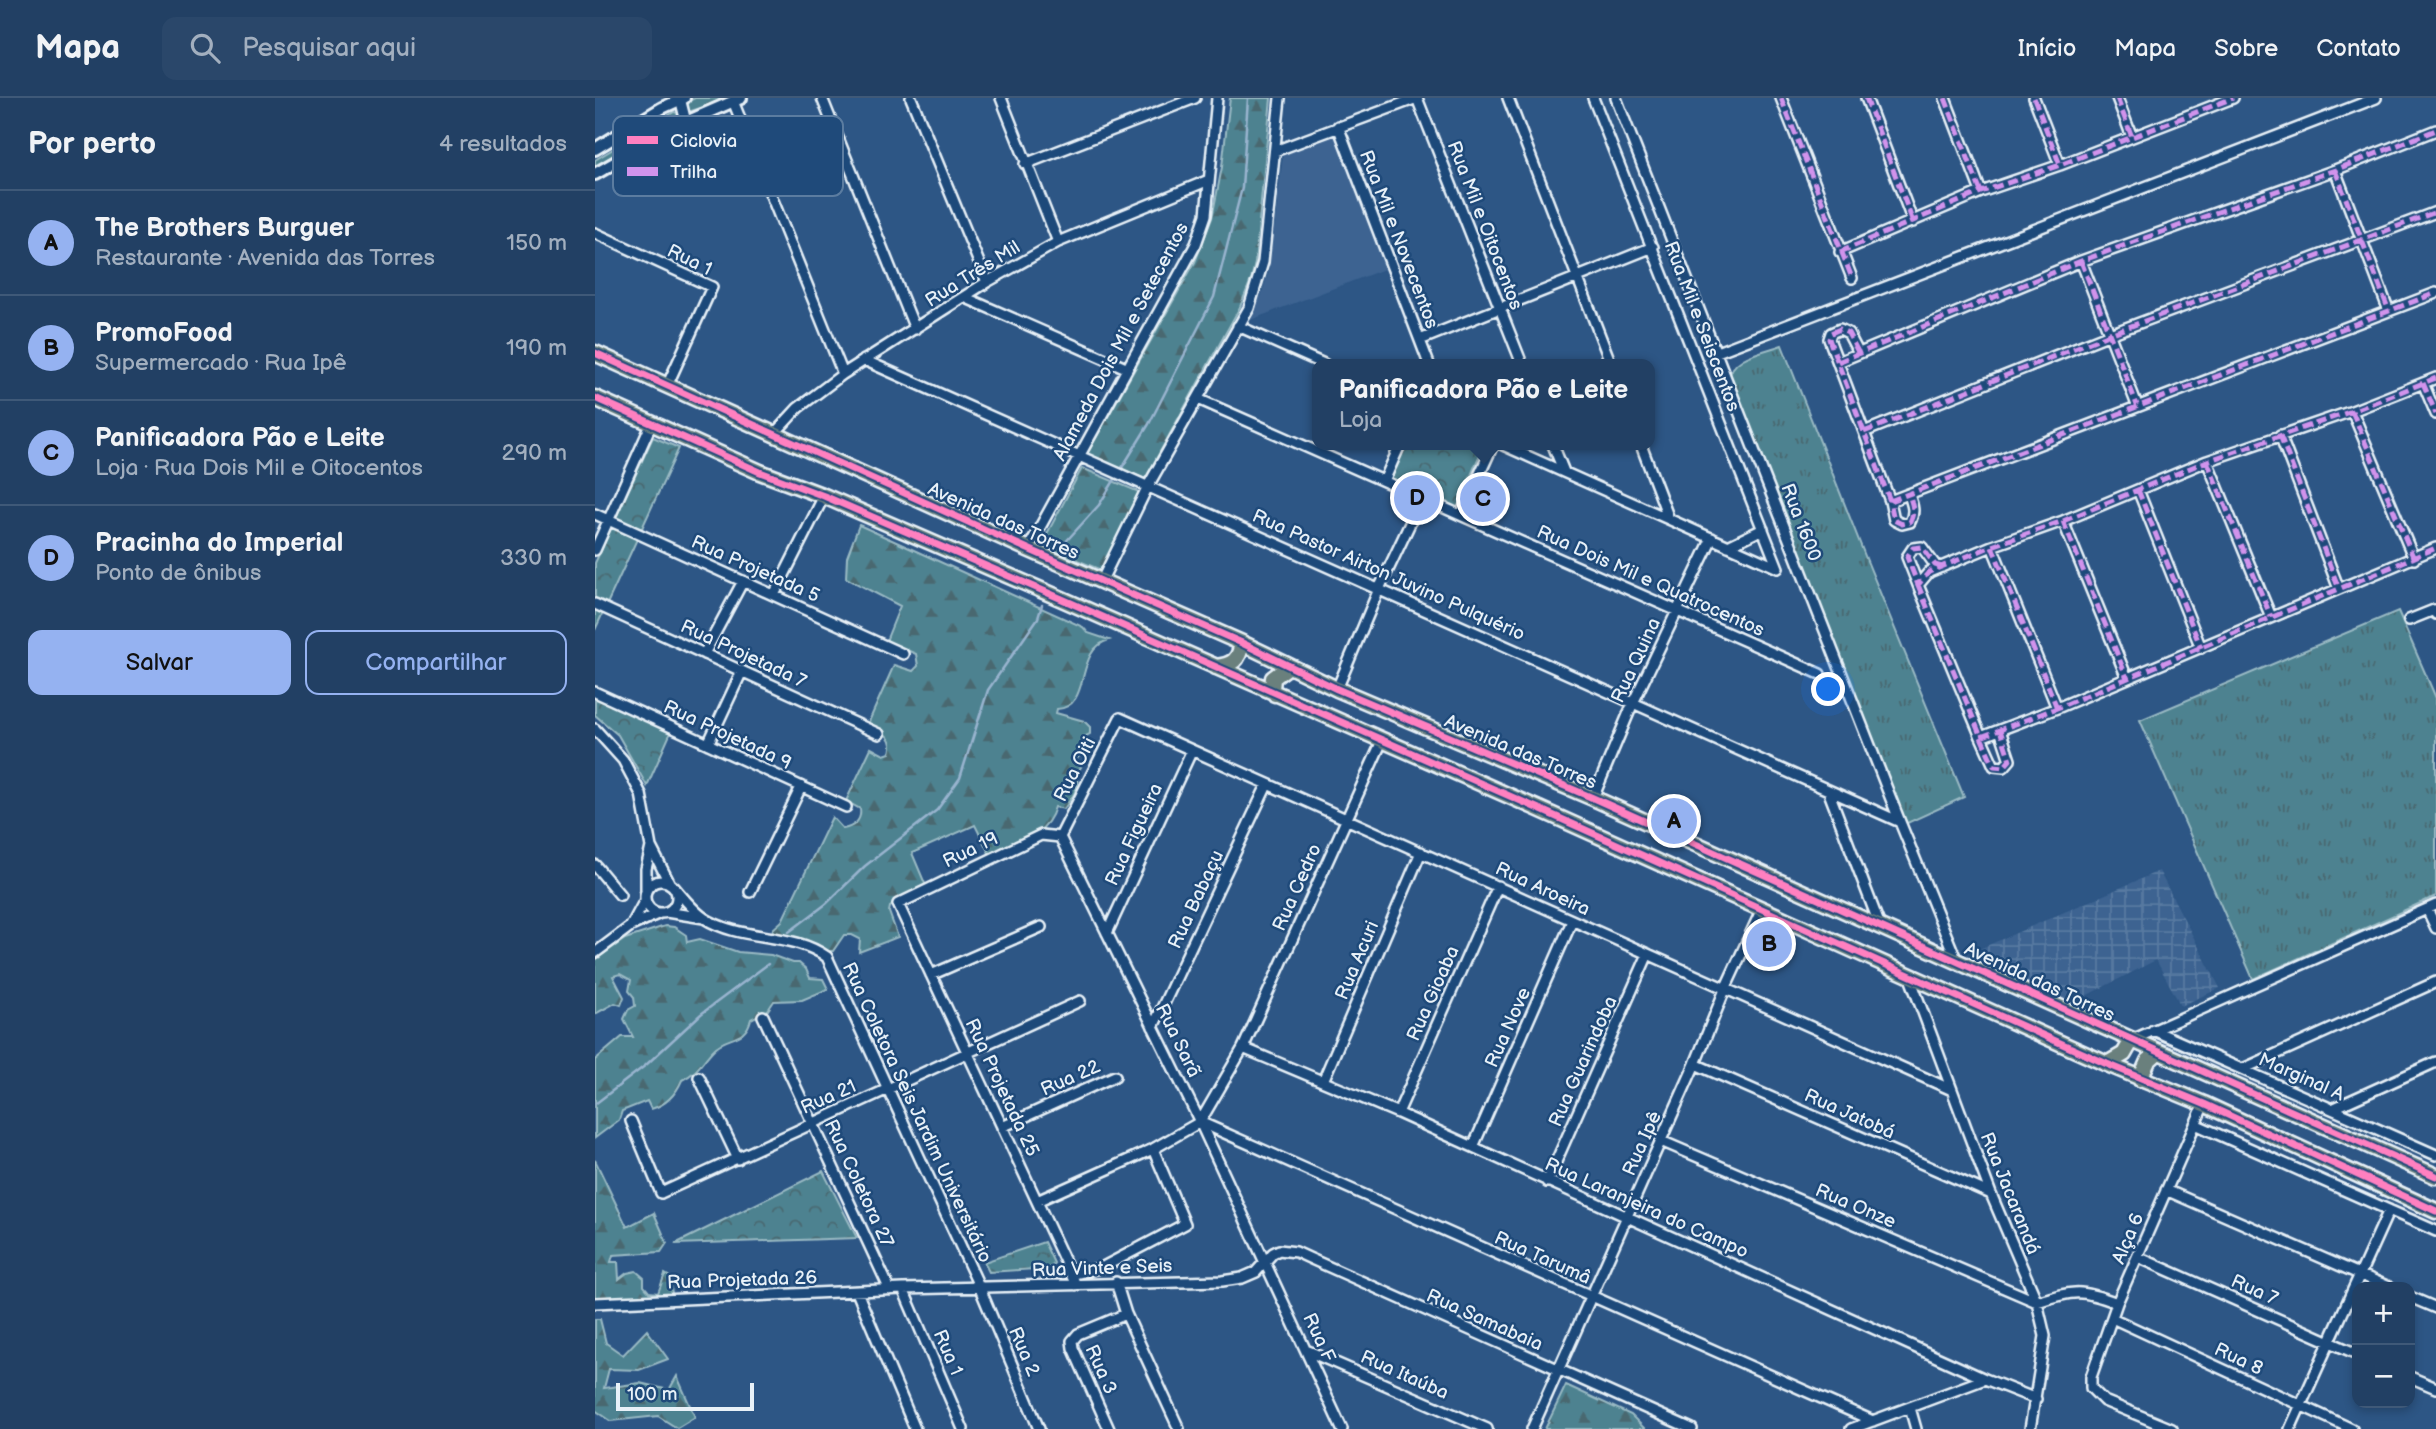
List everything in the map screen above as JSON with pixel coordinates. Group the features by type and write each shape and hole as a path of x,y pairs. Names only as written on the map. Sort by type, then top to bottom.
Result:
{"main road":[{"name":"Avenida das Torres","path":"595,353 1243,643 1337,689 1593,798 2436,1176"},
{"path":"595,398 651,425 824,496 1216,667 2140,1079 2204,1104 2436,1210"},
{"path":"1216,667 1229,666 1235,662 1240,656 1243,643"},
{"path":"1275,694 1272,689 1273,678 1289,666"},
{"path":"2107,1064 2124,1054 2132,1040"},
{"path":"2140,1079 2148,1061 2158,1052"}],"street":[{"path":"823,98 830,116"},
{"path":"911,98 987,282"},
{"path":"1000,98 1058,242"},
{"path":"1025,164 1195,98"},
{"name":"Alameda Dois Mil e Setecentos","path":"1028,549 1196,244 1206,215 1217,98"},
{"path":"1102,580 1148,486 1249,308 1261,275 1280,98"},
{"path":"1275,151 1417,98"},
{"name":"Rua Mil e Oitocentos","path":"1417,98 1520,359"},
{"path":"1507,98 1609,359"},
{"name":"Rua Mil e Seiscentos","path":"1593,98 1778,568 1728,545"},
{"name":"Rua 1600","path":"1616,98 1955,959"},
{"path":"1781,98 1852,278"},
{"path":"1867,98 1913,222"},
{"path":"1945,98 1981,192"},
{"path":"2034,98 2060,165"},
{"path":"2116,98 2132,137"},
{"path":"1840,252 1981,192 2132,137 2208,103 2233,98"},
{"path":"1717,352 2376,98"},
{"path":"642,116 660,103 681,99"},
{"path":"700,116 737,100"},
{"name":"Rua Mil e Novecentos","path":"1338,126 1427,359"},
{"path":"1838,362 2081,261 2436,131"},
{"path":"595,149 613,136"},
{"path":"843,148 915,329"},
{"path":"595,174 613,164"},
{"path":"2335,170 2389,311"},
{"name":"Rua Três Mil","path":"775,433 798,408 843,373 987,282 1058,242 1209,180"},
{"path":"774,196 843,373"},
{"path":"1864,432 2109,334 2436,212"},
{"name":"Rua 1","path":"595,233 712,287 667,386"},
{"path":"1420,340 1653,247"},
{"path":"2081,261 2137,405"},
{"path":"1891,501 2436,293"},
{"path":"964,297 1126,368"},
{"path":"1238,326 1313,359"},
{"path":"1859,352 1848,333 1840,329 1831,333 1829,340 1891,501 1894,520 1902,524 1910,522 1914,509 1909,495"},
{"name":"Rua Pastor Airton Juvino Pulquério","path":"864,360 1900,822"},
{"path":"1918,585 1929,572 1992,546 2207,461 2352,411 2436,378"},
{"path":"2423,383 2436,414"},
{"name":"Rua Dois Mil e Quatrocentos","path":"1198,399 1312,449"},
{"path":"2352,411 2414,559"},
{"path":"595,551 651,425"},
{"path":"2280,435 2339,589"},
{"name":"Rua Dois Mil e Quatrocentos","path":"1314,450 1820,674"},
{"path":"1384,481 1399,450"},
{"path":"1461,516 1491,450"},
{"path":"1514,450 1728,545 1763,529"},
{"path":"1555,450 1564,472"},
{"path":"1643,450 1669,519"},
{"path":"2207,461 2271,617"},
{"path":"2138,490 2201,648"},
{"path":"774,595 824,496"},
{"path":"1337,689 1379,589 1422,498"},
{"name":"Rua Projetada 5","path":"595,514 903,654"},
{"path":"2063,520 2127,678"},
{"name":"Rua Quina","path":"1593,798 1633,703 1712,538"},
{"path":"1992,546 2057,708"},
{"path":"1942,567 1934,565 1921,547 1913,548 1907,557 1994,766 2004,767 2010,760 2000,730"},
{"path":"1981,737 2057,708 2436,548"},
{"path":"704,654 743,581"},
{"name":"Rua Projetada 7","path":"595,604 879,734"},
{"path":"2409,620 2434,610 2436,614"},
{"path":"708,744 742,671"},
{"name":"Rua Projetada 9","path":"595,692 846,807"},
{"name":"Rua Aroeira","path":"1119,718 1952,1090"},
{"name":"Rua Oiti","path":"1060,837 1119,718"},
{"path":"595,729 623,760 641,794 651,846 672,886 676,902 663,913 631,926 595,953"},
{"name":"Rua Cedro","path":"1200,1122 1243,1048 1382,741"},
{"name":"Rua Figueira","path":"1107,933 1192,750"},
{"name":"Rua Babaçu","path":"1153,1027 1267,785"},
{"path":"750,892 801,787"},
{"path":"1828,790 1881,928"},
{"name":"Rua 19","path":"898,904 1041,835 1060,837"},
{"name":"Rua Sarã","path":"1060,837 1265,1260"},
{"path":"631,926 645,900 646,869 651,846"},
{"name":"Rua Acuri","path":"1323,1082 1421,852"},
{"path":"595,865 619,895"},
{"path":"646,890 654,882 665,881 704,918"},
{"name":"Rua Gioaba","path":"1398,1113 1498,886"},
{"path":"645,900 651,909 663,913 704,918"},
{"name":"Rua Projetada 25","path":"898,904 1076,1285"},
{"path":"2132,1040 2432,907 2436,928"},
{"name":"Rua Ipê","path":"1532,1429 1762,909"},
{"name":"Rua Coletora Seis Jardim Universitário","path":"704,918 740,932 803,944 827,957 890,1088 979,1286"},
{"name":"Rua Nove","path":"1473,1147 1572,921"},
{"path":"931,975 1041,926"},
{"name":"Rua Guarindoba","path":"1547,1182 1649,954"},
{"name":"Rua Jacarandá","path":"1909,975 1991,1194 2037,1302 2045,1336 2030,1429"},
{"path":"2243,1069 2436,982"},
{"name":"Rua 21","path":"631,1121 661,1192 1080,1001"},
{"name":"Rua Coletora 27","path":"763,1016 890,1290"},
{"name":"Marginal A","path":"2153,1030 2436,1155"},
{"name":"Rua Laranjeira do Campo","path":"1243,1048 1398,1113 1985,1379 2036,1399"},
{"path":"2332,1109 2436,1062"},
{"name":"Rua Jatobá","path":"1695,1064 1991,1194"},
{"name":"Rua 22","path":"1002,1127 1115,1076"},
{"path":"699,1077 738,1159"},
{"name":"Alça 6","path":"2172,1429 2105,1401 2091,1388 2093,1370 2117,1303 2204,1104"},
{"path":"1037,1201 1153,1149 1200,1122"},
{"name":"Rua Tarumâ","path":"1200,1122 1873,1421"},
{"path":"2195,1124 2436,1231"},
{"name":"Rua Onze","path":"1661,1141 2037,1302"},
{"path":"1071,1275 1103,1267 1185,1224 1153,1149"},
{"path":"2166,1190 2377,1282"},
{"path":"2290,1429 2389,1210"},
{"name":"Rua Samabaia","path":"1265,1260 1279,1250 1296,1252 1692,1429"},
{"name":"Rua 7","path":"2138,1257 2352,1352"},
{"name":"Rua Vinte e Seis","path":"890,1290 1233,1280 1256,1272 1265,1260"},
{"name":"Rua F","path":"1265,1260 1342,1429"},
{"path":"1116,1282 1126,1314 1179,1429"},
{"name":"Rua 2","path":"979,1286 1039,1429"},
{"name":"Rua 1","path":"903,1289 963,1429"},
{"name":"Rua Projetada 26","path":"595,1303 890,1290"},
{"path":"2037,1302 2074,1291 2089,1292 2117,1303"},
{"path":"857,1292 915,1429"},
{"path":"2415,1299 2436,1308"},
{"name":"Rua 3","path":"1109,1429 1072,1341 1078,1334 1126,1314"},
{"name":"Rua 8","path":"2112,1318 2352,1429"},
{"name":"Rua Itaúba","path":"1308,1351 1487,1429"},
{"path":"1851,1429 1985,1379"},
{"path":"2415,1379 2436,1388"},
{"path":"1910,1408 1916,1429"}],"shaded area":[{"path":"1335,136 1387,268 1245,322 1261,296 1269,270 1283,155"},
{"path":"2159,871 2220,988 2181,1006 2156,960 2068,1005 1970,953"}],"green space":[{"path":"695,98 731,98 688,112 684,109 684,103"},
{"path":"1230,98 1271,98 1255,263 1240,307 1145,479 1087,454 1195,262 1212,218 1222,167"},
{"path":"613,149 613,155 595,166 595,160"},
{"path":"1782,345 1964,797 1903,825 1729,380 1735,365 1741,360"},
{"path":"653,437 679,448 595,630 595,563"},
{"path":"1403,450 1482,450 1455,513 1389,483"},
{"path":"1082,468 1139,492 1101,570 1041,545"},
{"path":"859,525 1083,627 1088,633 1109,640 1098,646 1091,655 1075,699 1068,706 1057,709 1056,713 1084,721 1090,727 1090,734 1084,737 1087,747 1075,761 1081,767 1075,775 1078,783 1064,809 1055,807 1051,817 1038,832 990,855 975,825 912,853 926,886 890,907 889,912 898,937 859,952 860,939 844,935 833,951 826,951 801,940 772,934 773,929 782,921 832,817 843,829 858,820 860,809 846,801 871,748 884,755 890,753 891,747 886,735 867,726 894,665 913,671 918,666 916,654 886,641 900,606 846,578 847,557"},
{"path":"2398,611 2436,698 2436,896 2253,979 2140,720"},
{"path":"595,697 671,732 647,786 618,735 595,715"},
{"path":"665,926 674,927 686,935 687,942 700,939 738,952 771,955 799,963 810,978 823,979 828,989 802,1000 774,1001 768,1010 751,1019 745,1032 714,1049 697,1070 682,1080 666,1102 651,1109 647,1101 622,1111 619,1120 595,1138 595,1060 622,1037 633,1037 624,1019 628,1010 635,1006 634,997 629,991 631,980 620,974 613,976 624,997 621,1005 615,1003 595,1014 595,960 625,939"},
{"path":"595,1160 627,1227 654,1213 667,1243 661,1252 613,1255 611,1262 618,1262 619,1279 636,1271 644,1278 644,1286 649,1292 658,1293 665,1274 670,1277 672,1294 669,1298 595,1302"},
{"path":"823,1171 857,1238 675,1244"},
{"path":"1044,1242 1054,1263 1050,1268 989,1272 984,1262"},
{"path":"595,1319 600,1319 606,1343 623,1355 647,1330 668,1359 639,1370 609,1369 604,1388 640,1383 669,1390 677,1376 695,1417 677,1428 658,1416 611,1421 595,1410"},
{"path":"1566,1385 1631,1415 1645,1429 1545,1429"}],"waterway":[{"path":"1061,547 1099,505 1149,424 1214,297 1242,188 1248,98"},
{"path":"789,932 826,904 865,866 937,810 960,778 988,690 1038,618 1042,605"},
{"path":"595,1104 646,1065 701,1014 768,964"}],"marked path":[{"path":"1781,98 1852,278"},
{"path":"1866,98 1913,222"},
{"path":"1945,98 1981,192"},
{"path":"2034,98 2060,165"},
{"path":"2117,98 2132,137"},
{"path":"1840,252 1981,192 2060,165 2233,98"},
{"path":"1838,362 2081,261 2335,170 2436,130"},
{"path":"2335,170 2389,311"},
{"path":"1864,432 2110,334 2436,212"},
{"path":"2081,261 2137,405"},
{"path":"1890,501 2436,293"},
{"path":"1858,352 1848,333 1840,329 1831,333 1829,339 1890,501 1894,520 1902,524 1910,522 1913,515 1909,495"},
{"path":"1942,567 1935,565 1922,547 1913,548 1907,557 1918,585 1929,572 1992,546 2063,521 2207,461 2352,411 2436,378"},
{"path":"2423,383 2436,414"},
{"path":"2352,411 2414,559"},
{"path":"2280,435 2339,589"},
{"path":"2207,461 2271,617"},
{"path":"2138,490 2201,648"},
{"path":"2063,521 2127,678"},
{"path":"1992,546 2057,708"},
{"path":"1918,585 1981,737 2057,708 2436,548"},
{"path":"1981,737 1994,766 2004,767 2010,760 2000,730"}],"cycle path":[{"path":"595,353 1242,643 1337,689 1593,798 2436,1176"},
{"path":"595,398 760,472 824,496 1062,599 1539,809 2107,1064 2204,1104 2436,1211"}],"place":[{"name":"Pracinha do Imperial","path":"1417,498"},
{"name":"Panificadora Pão e Leite","path":"1483,499"},
{"name":"The Brothers Burguer","path":"1674,821"},
{"name":"PromoFood","path":"1769,944"}]}
